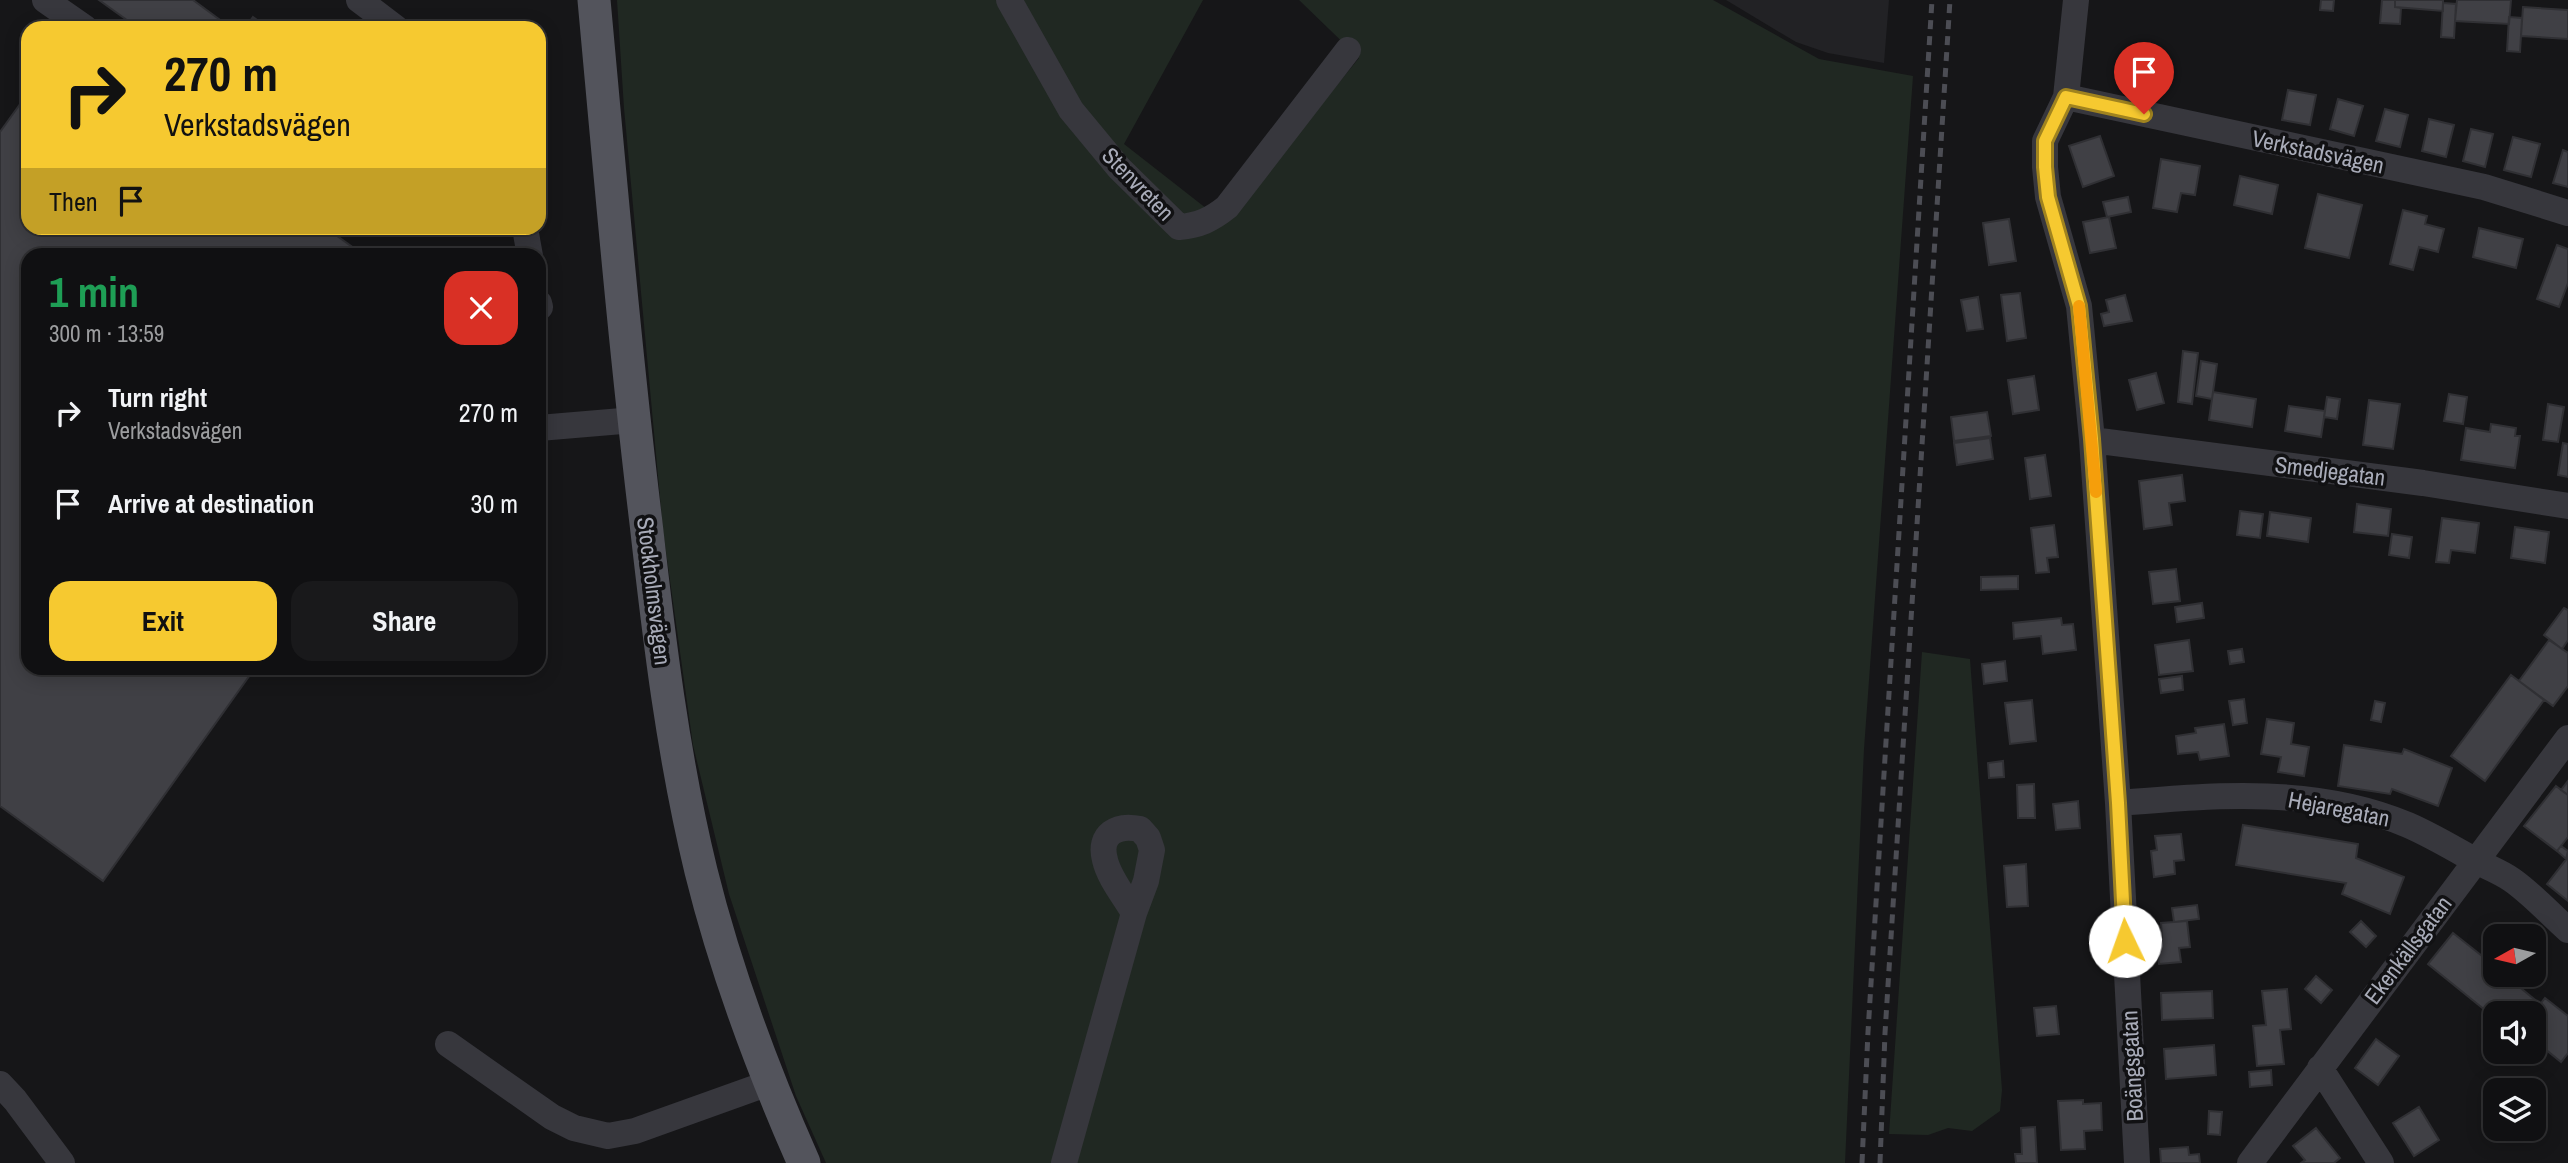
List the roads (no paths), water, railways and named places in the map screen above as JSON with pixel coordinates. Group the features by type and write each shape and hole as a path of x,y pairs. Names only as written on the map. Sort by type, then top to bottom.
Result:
{"main road":[{"name":"Stockholmsvägen","path":"594,0 634,420 660,644 687,811 722,946 743,1013 769,1083 804,1163"}],"street":[{"path":"45,0 75,21"},
{"path":"359,0 387,21"},
{"name":"Stenvreten","path":"1009,0 1071,110 1119,168 1179,227 1196,226 1212,219 1227,207 1348,50"},
{"name":"Boängsgatan","path":"2076,0 2066,97 2045,141 2045,167 2048,197 2079,306 2092,439 2118,803 2137,1163"},
{"name":"Verkstadsvägen","path":"2066,97 2484,187 2568,214"},
{"path":"546,427 634,420"},
{"name":"Smedjegatan","path":"2092,439 2423,483 2568,506"},
{"name":"Ekenkällsgatan","path":"2249,1163 2568,738"},
{"name":"Hejaregatan","path":"2118,803 2256,794 2343,805 2408,824 2512,880 2568,930"},
{"path":"1064,1163 1134,913"},
{"path":"447,1044 552,1117 574,1128 608,1136 635,1131 769,1083"},
{"path":"2320,1068 2381,1163"},
{"path":"0,1084 62,1163"}],"railway":[{"path":"1862,1163 1932,0"},
{"path":"1880,1163 1885,1033 1950,0"}]}
